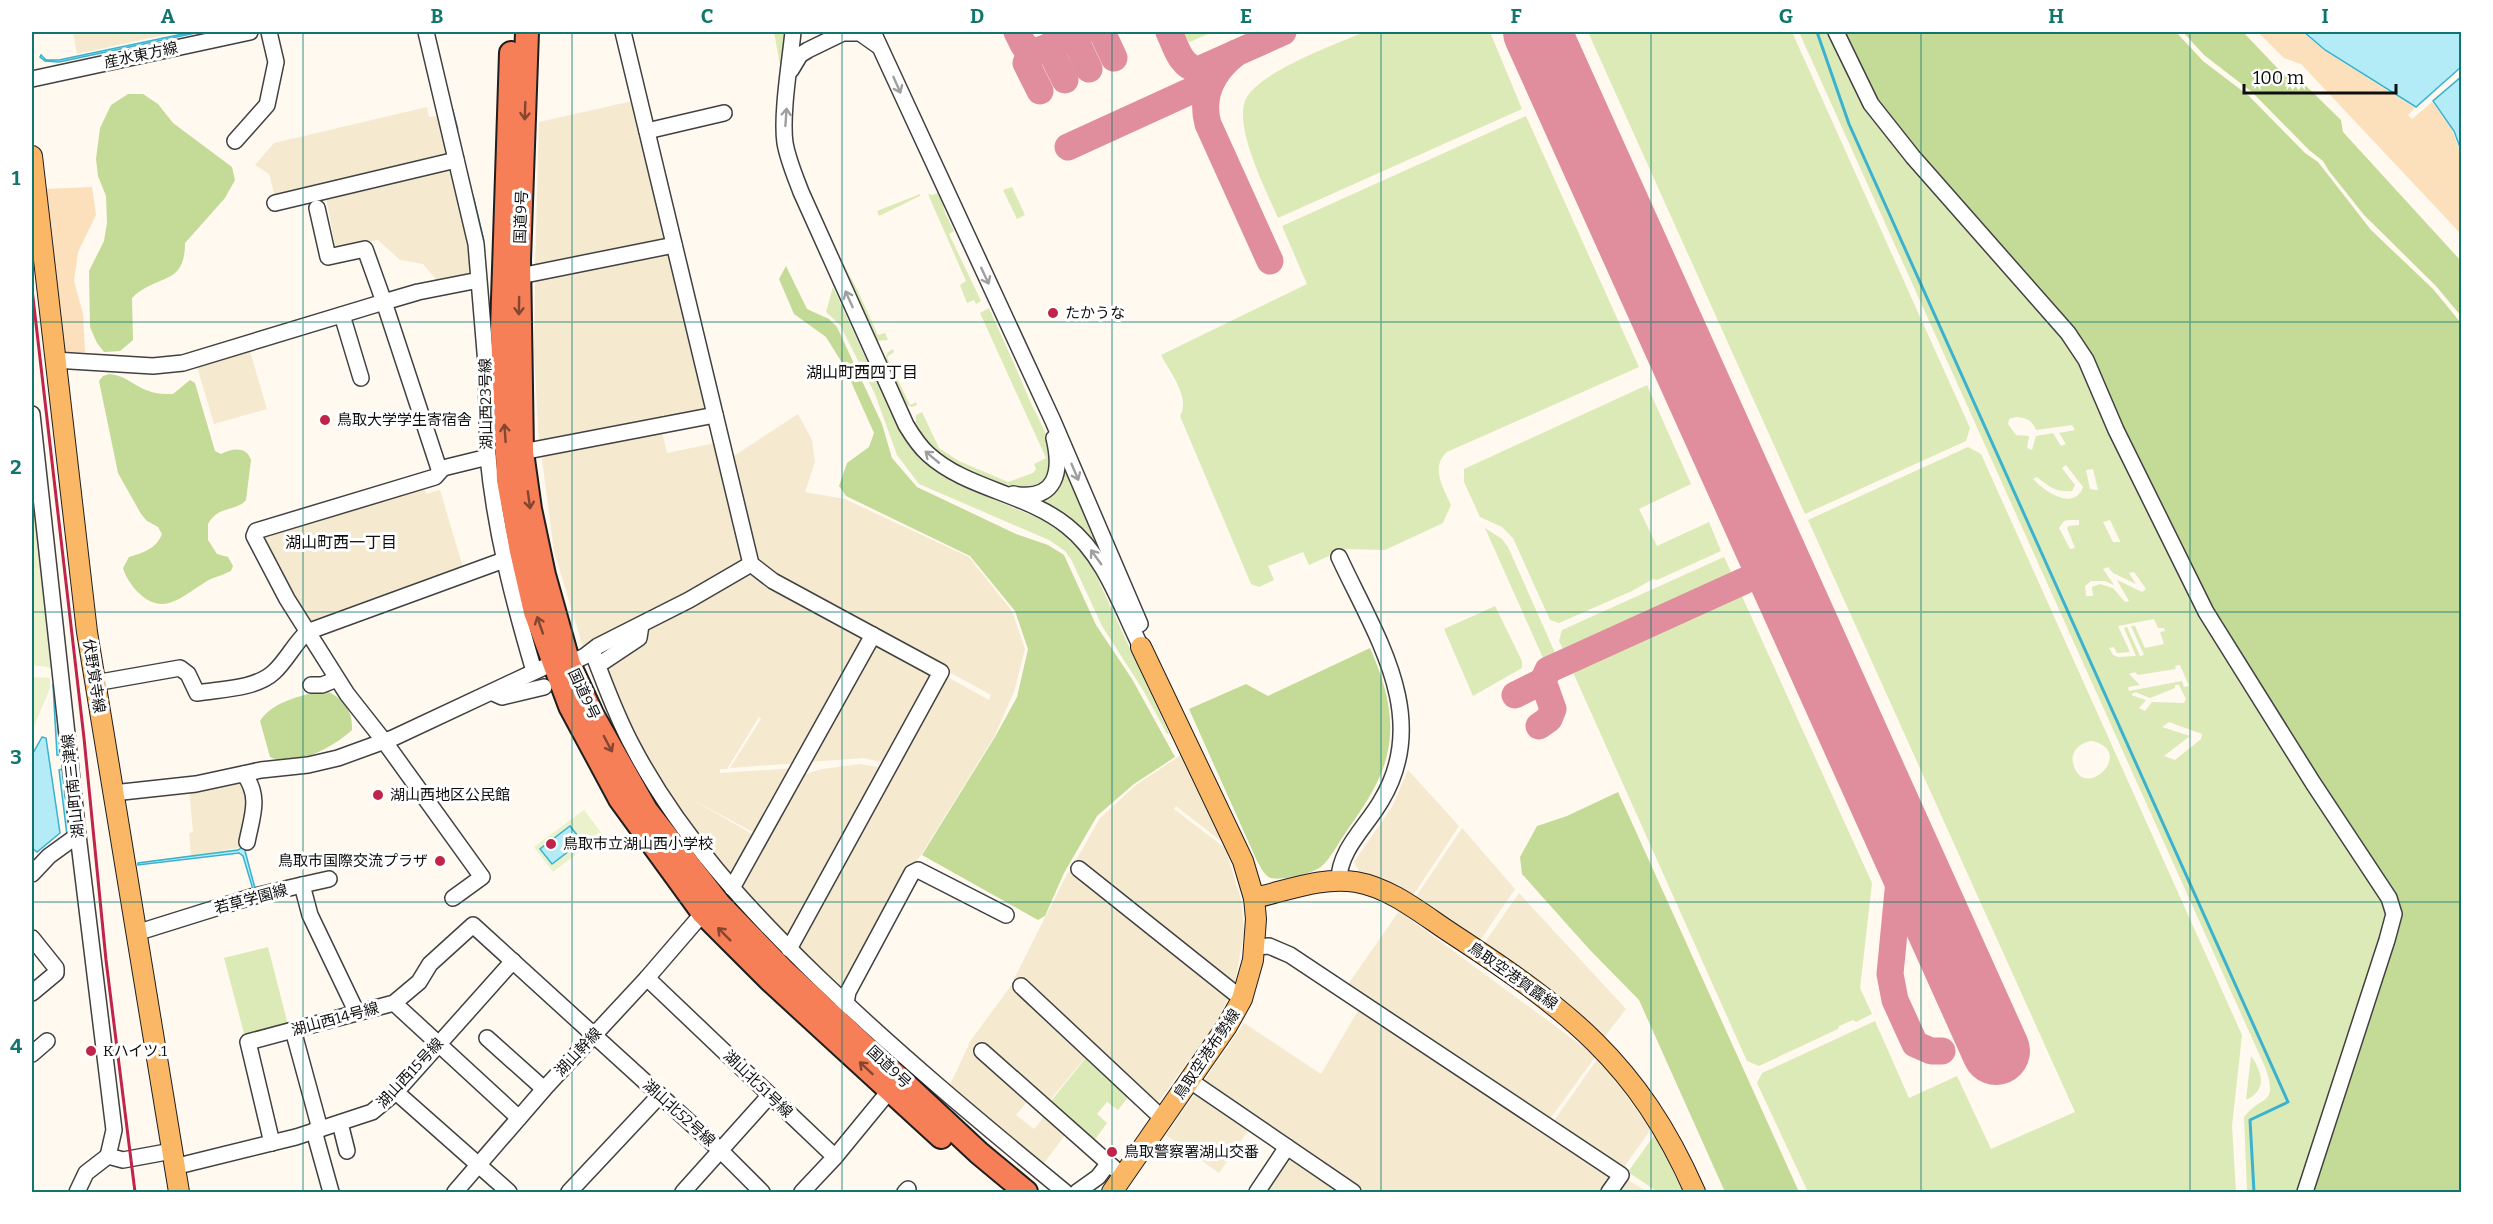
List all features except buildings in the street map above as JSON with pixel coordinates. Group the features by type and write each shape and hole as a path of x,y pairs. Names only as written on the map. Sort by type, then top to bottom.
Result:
{"highway":[{"name":"国道9号","path":"512,32 502,330 508,480 521,551 552,666 570,706 620,799 703,912 771,981 834,1016 890,1090 1002,1192"},
{"name":"国道9号","path":"527,32 519,350 522,452 530,510 544,575 552,666 592,714 618,764 670,844 745,932 980,1153 1026,1192"}],"main road":[{"name":"伏野覚寺線","path":"32,156 54,360 95,683 179,1192"},
{"name":"鳥取空港布勢線","path":"1114,1177 1163,1119 1227,1026 1242,999 1249,980 1255,947 1254,898 1243,861 1145,645"},
{"name":"鳥取空港賀露線","path":"1254,898 1339,880 1366,884 1398,898 1518,977 1580,1025 1620,1067 1641,1093 1674,1147 1695,1192"}],"street":[{"name":"産水東方線","path":"32,79 212,35 250,32"},
{"path":"235,141 267,105 276,62 269,32"},
{"name":"湖山西23号線","path":"307,632 262,552 254,536 256,531 435,477 443,468 489,457 476,244 426,32"},
{"path":"624,32 751,564 773,581 941,672 789,950"},
{"path":"793,32 785,141 789,159 801,192 902,417 922,449 950,470 1004,492 1053,517 1087,545 1101,565 1145,645"},
{"path":"789,73 800,55 817,44 845,32 864,34 880,49"},
{"path":"873,32 1043,400 1145,645"},
{"path":"1836,32 1871,104 1912,157 2068,333 2086,360 2116,430 2206,612 2313,783 2389,898 2394,914 2387,940 2305,1192"},
{"path":"647,131 724,113"},
{"path":"275,203 456,160"},
{"path":"317,208 328,257 365,249 439,469 443,468"},
{"path":"520,276 674,245"},
{"path":"54,360 153,366 183,363 418,292 480,280"},
{"path":"342,315 361,378"},
{"path":"1004,492 1032,495 1048,486 1056,477 1059,466 1057,453 1043,400"},
{"name":"湖山町南三津線","path":"32,414 78,836 114,1130 108,1156"},
{"path":"522,452 715,415"},
{"path":"489,457 492,503 504,560 552,666"},
{"path":"1339,557 1395,682 1402,713 1403,738 1396,767 1382,800 1343,857 1339,880"},
{"path":"95,683 180,668 188,674 197,693 255,683 277,670 297,641 307,632 504,560"},
{"path":"113,793 196,784 338,758 384,741 552,666 597,656 641,625 751,564"},
{"path":"307,632 337,679 482,877 453,898"},
{"path":"732,888 873,635"},
{"path":"597,656 616,714 633,749 681,824 732,888 789,950 834,1016 962,1109 1065,1192"},
{"path":"311,685 337,679"},
{"path":"493,693 502,697 544,687"},
{"path":"244,774 253,786 255,799 247,842"},
{"path":"32,874 49,856 78,836"},
{"path":"1079,868 1242,999"},
{"path":"834,1016 912,873 918,870 1006,915"},
{"path":"302,885 330,879"},
{"name":"若草学園線","path":"136,933 251,897 302,885 310,915 357,1013"},
{"name":"湖山幹線","path":"455,1192 544,1089 647,978 703,912"},
{"name":"湖山西14号線","path":"272,1143 248,1042 394,1003 419,982 430,964 473,925 594,1035"},
{"path":"32,938 56,968 57,973 32,993"},
{"path":"1255,947 1269,946 1290,956 1621,1175 1609,1192"},
{"name":"湖山西15号線","path":"108,1156 123,1160 173,1159 272,1143 372,1112 396,1092 513,961"},
{"name":"湖山北51号線","path":"647,978 835,1157"},
{"path":"1021,986 1163,1119"},
{"path":"394,1003 519,1118"},
{"path":"293,1030 331,1192"},
{"name":"湖山北52号線","path":"594,1035 720,1150 762,1192"},
{"path":"487,1038 544,1089"},
{"path":"32,1054 47,1041"},
{"path":"982,1051 1114,1177"},
{"path":"1189,1080 1353,1192"},
{"path":"802,1192 835,1157 890,1090"},
{"path":"396,1092 509,1192"},
{"path":"569,1192 660,1095"},
{"path":"683,1192 770,1095"},
{"path":"340,1123 347,1150"},
{"path":"1257,1192 1287,1148"},
{"path":"77,1192 86,1173 108,1156"},
{"path":"1077,1192 1098,1178 1114,1177"}],"shaded area":[{"path":"73,32 178,32 77,54"},
{"path":"637,100 671,242 535,268 539,122"},
{"path":"427,107 429,117 442,115 452,157 276,200 269,174 255,165 274,143"},
{"path":"455,168 474,275 440,284 423,264 400,260 378,240 340,248 335,245 325,193"},
{"path":"672,248 712,410 665,421 663,412 662,421 539,444 534,354 535,279"},
{"path":"249,348 267,409 214,424 196,363"},
{"path":"798,414 812,440 815,462 805,492 845,499 969,557 1012,611 1025,649 1014,692 994,737 921,855 906,874 842,992 795,948 944,675 989,700 991,695 757,567 729,459"},
{"path":"661,428 667,453 720,442 748,560 583,647 554,551 541,452"},
{"path":"423,483 426,494 440,490 464,571 309,628 257,535"},
{"path":"748,567 867,635 799,763 730,768 761,719 759,717 727,769 720,769 720,773 796,768 760,836 688,797 759,838 740,871 727,876 645,761 607,680 606,663 644,626"},
{"path":"873,642 936,671 887,764 864,758 809,762"},
{"path":"1181,755 1221,841 1176,806 1174,809 1225,848 1241,899 1244,932 1234,988 1075,862 1100,818 1136,785"},
{"path":"860,764 883,768 790,938 740,891 740,883 799,776 822,769"},
{"path":"1408,770 1459,826 1412,897 1361,875 1354,862 1392,807"},
{"path":"242,779 248,784 244,844 238,848 191,856 189,833 193,832 189,789"},
{"path":"1462,828 1515,889 1479,942 1415,898"},
{"path":"1072,869 1231,992 1217,1021 1155,1107 1014,979 1067,874"},
{"path":"1519,893 1626,1009 1603,1039 1483,945"},
{"path":"1399,911 1596,1056 1550,1119 1347,986"},
{"path":"1013,983 1090,1052 1046,1105 1031,1097 1016,1115 1034,1129 1048,1112 1068,1131 1042,1166 948,1089 971,1040"},
{"path":"1360,1007 1613,1171 1606,1192 1358,1192 1201,1085 1244,1023 1321,1074"},
{"path":"1598,1058 1651,1129 1622,1170 1553,1122"},
{"path":"1198,1089 1251,1126 1219,1173 1166,1135"},
{"path":"1287,1154 1347,1192 1261,1192"},
{"path":"1624,1178 1648,1192 1612,1192"}],"green space":[{"path":"774,32 788,32 781,70"},
{"path":"1182,32 1212,32 1190,42 1185,39"},
{"path":"1364,32 1490,32 1522,109 1278,218 1249,146 1243,116 1244,104 1250,93 1278,71"},
{"path":"1588,32 1792,32 1970,428 1966,441 1805,514"},
{"path":"1799,32 1834,32 2073,349 2384,899 2388,913 2301,1192 2247,1192 2244,1117 2269,1094 2269,1079","holes":["2019,417 2031,422 2036,430 2072,425 2075,430 2059,433 2066,444 2061,446 2053,433 2036,436 2032,450 2027,448 2029,436 2016,435 2008,424 2009,419","2066,465 2083,487 2073,498 2059,497 2044,489 2033,479 2037,477 2049,486 2062,491 2072,491 2075,485 2062,468","2093,469 2098,490 2090,489 2086,470","2079,520 2079,525 2067,528 2075,548 2070,549 2059,528 2064,521","2110,520 2120,542 2113,542 2103,522","2108,567 2113,573 2136,584 2129,573 2134,572 2146,589 2142,592 2117,580 2129,601 2125,602 2113,588 2100,584 2092,587 2093,596 2086,596 2085,586 2091,581 2105,581 2114,585 2103,569","2154,619 2158,628 2164,628 2165,631 2160,632 2164,644 2145,648 2135,626 2131,626 2144,655 2140,656 2127,627 2124,628 2136,656 2118,657 2113,655 2109,648 2114,647 2117,653 2130,652 2118,626","2180,665 2189,686 2184,687 2182,681 2129,691 2128,687 2140,685 2129,674 2135,672 2138,675 2176,669 2175,666","2179,685 2186,699 2184,703 2152,702 2145,711 2139,708 2146,700 2131,695 2135,692 2150,698","2169,722 2202,734 2201,739 2175,760 2164,756 2190,736 2162,727"]},
{"path":"1841,32 2176,32 2203,61 2249,96 2305,153 2318,162 2371,230 2433,289 2461,323 2461,1192 2310,1192 2396,914 2206,605 2090,364 1878,106"},
{"path":"2183,32 2243,32 2284,75 2303,83 2341,120 2343,132 2461,261 2461,316 2436,286 2364,215 2323,161 2309,150 2252,92 2204,55"},
{"path":"128,94 143,94 158,104 173,123 232,167 235,180 225,198 185,243 184,257 175,273 141,290 132,298 133,340 120,351 104,352 90,327 89,271 104,241 107,223 106,196 98,176 96,159 100,128 111,105"},
{"path":"1526,116 1639,367 1447,452 1439,464 1442,484 1451,505 1443,523 1385,550 1344,549 1309,565 1303,552 1268,566 1274,580 1259,587 1251,584 1180,416 1183,401 1178,385 1161,355 1307,284 1282,226"},
{"path":"1012,187 1025,215 1017,219 1003,190"},
{"path":"940,192 945,213 954,231 949,234 981,301 976,304 974,300 967,303 960,285 966,281 928,194"},
{"path":"920,194 920,196 879,216 877,211"},
{"path":"832,243 878,335 885,333 888,340 876,341 847,281"},
{"path":"786,266 807,309 829,319 837,327 882,424 892,458 917,487 1016,534 1048,545 1064,555 1096,625 1132,679 1175,757 1134,784 1097,816 1064,873 1045,916 1038,920 922,855 1017,697 1028,649 1015,611 970,556 846,496 839,486 847,463 869,447 874,433 844,366 826,337 794,314 779,279"},
{"path":"833,287 891,414 920,459 952,482 1045,521 1060,531 1089,560 1169,733 1167,734 1143,690 1102,626 1072,561 1065,551 1049,540 919,484 897,455 875,394 840,325 826,312"},
{"path":"989,308 1049,443 1050,472 1039,484 1022,486 975,474 952,462 932,447 919,431 916,415 922,412 939,448 959,461 1008,482 1033,473 1036,469 1034,464 1046,458 980,313"},
{"path":"893,349 894,352 887,357 910,405 916,402 917,405 912,407 905,404 885,358"},
{"path":"109,374 161,394 173,394 190,380 195,383 215,451 221,454 230,450 243,450 251,460 246,500 242,504 217,514 208,524 208,540 217,554 228,557 233,566 231,571 207,581 169,603 156,603 143,597 128,580 123,568 129,557 153,546 162,534 158,527 147,521 141,514 118,473 99,381 103,376"},
{"path":"1647,385 1691,484 1639,509 1657,546 1709,522 1721,551 1657,580 1653,579 1632,591 1559,623 1550,620 1513,538 1502,527 1480,517 1464,482 1464,469"},
{"path":"1968,447 1981,454 2242,1035 2232,1126 2236,1192 1808,1192 1757,1083 1762,1073 1875,1021 1909,1098 1957,1076 1991,1149 2075,1112 1808,520","holes":["2092,741 2105,747 2110,755 2109,764 2103,772 2095,777 2086,778 2078,774 2073,763 2073,755 2077,748"]},
{"path":"1064,469 1068,470 1135,622 1105,562 1034,499 1046,494 1057,485"},
{"path":"32,485 54,659 53,668 32,665"},
{"path":"1485,528 1502,539 1508,547 1556,655 1544,660"},
{"path":"1724,557 1733,576 1564,651 1559,641 1562,630"},
{"path":"1741,594 1872,883 1860,988 1872,1014 1856,1022 1853,1020 1839,1026 1838,1029 1759,1066 1747,1061 1572,670"},
{"path":"1495,606 1522,661 1522,668 1473,696 1444,629"},
{"path":"1370,648 1388,700 1390,714 1387,755 1380,777 1363,807 1323,865 1298,876 1271,878 1257,861 1189,709 1246,684 1268,696"},
{"path":"32,677 50,678 50,688 32,731"},
{"path":"325,690 345,705 351,716 352,730 325,749 302,758 280,760 270,757 260,721 265,714 289,700"},
{"path":"1618,792 1799,1192 1725,1192 1639,1000 1589,949 1522,874 1520,857 1537,826 1567,816"},
{"path":"584,810 602,834 553,872 534,847"},
{"path":"268,947 288,1025 245,1037 224,958"},
{"path":"1090,1053 1132,1092 1118,1110 1107,1102 1097,1114 1107,1123 1091,1145 1047,1106"},
{"path":"2251,1056 2261,1081 2257,1091 2246,1100"},
{"path":"1655,1134 1683,1192 1658,1192 1628,1172"}],"sand":[{"path":"2258,32 2302,32 2325,51 2415,108 2408,115 2412,119 2432,102 2451,128 2461,153 2461,234 2301,64 2284,58"},
{"path":"92,187 96,215 78,252 74,281 83,314 85,352 61,353 43,189"}],"water":[{"path":"200,32 59,62 45,61 40,57 41,55 46,60 59,60"},
{"path":"2304,32 2461,32 2461,67 2416,107 2325,50"},
{"path":"2461,77 2461,150 2454,131 2433,101"},
{"path":"53,685 56,685 60,755 57,755"},
{"path":"42,737 46,738 60,833 37,852 32,848 32,755"},
{"path":"62,769 70,834 67,835 59,770"},
{"path":"570,826 582,841 552,864 540,849"},
{"path":"244,846 256,892 254,893 243,856 239,853 138,865 138,863 238,850"}],"waterway":[{"path":"1817,32 1849,124 2288,1102 2250,1120 2254,1192"},
{"path":"452,110 457,129"},
{"path":"473,198 483,240"}],"taxiway":[{"path":"1017,32 1024,46 1036,52 1082,32"},
{"path":"1102,32 1114,58"},
{"path":"1169,32 1183,60 1198,70 1283,32"},
{"path":"1078,33 1076,41 1089,69"},
{"path":"1054,44 1051,52 1065,80"},
{"path":"1036,52 1029,56 1026,63 1040,91"},
{"path":"1236,53 1221,68 1210,84 1206,113 1208,124 1270,261"},
{"path":"1068,147 1195,89 1216,73"},
{"path":"1539,726 1549,719 1553,709 1543,681 1548,670 1744,581"},
{"path":"1515,695 1543,681"},
{"path":"1896,830 1901,860 1890,974 1895,1000 1915,1044 1931,1051 1942,1051"}],"runway":[{"path":"1537,32 1996,1051"}],"railway":[{"path":"32,289 84,738 106,960 135,1192"}],"place":[{"name":"たかうな","path":"1053,313"},
{"name":"鳥取大学学生寄宿舎","path":"325,420"},
{"name":"湖山西地区公民館","path":"378,795"},
{"name":"鳥取市立湖山西小学校","path":"551,844"},
{"name":"鳥取市国際交流プラザ","path":"440,861"},
{"name":"Kハイツ.1","path":"91,1051"},
{"name":"鳥取警察署湖山交番","path":"1112,1152"}],"district":[{"name":"湖山町西四丁目","path":"862,372"},
{"name":"湖山町西一丁目","path":"341,542"}]}
